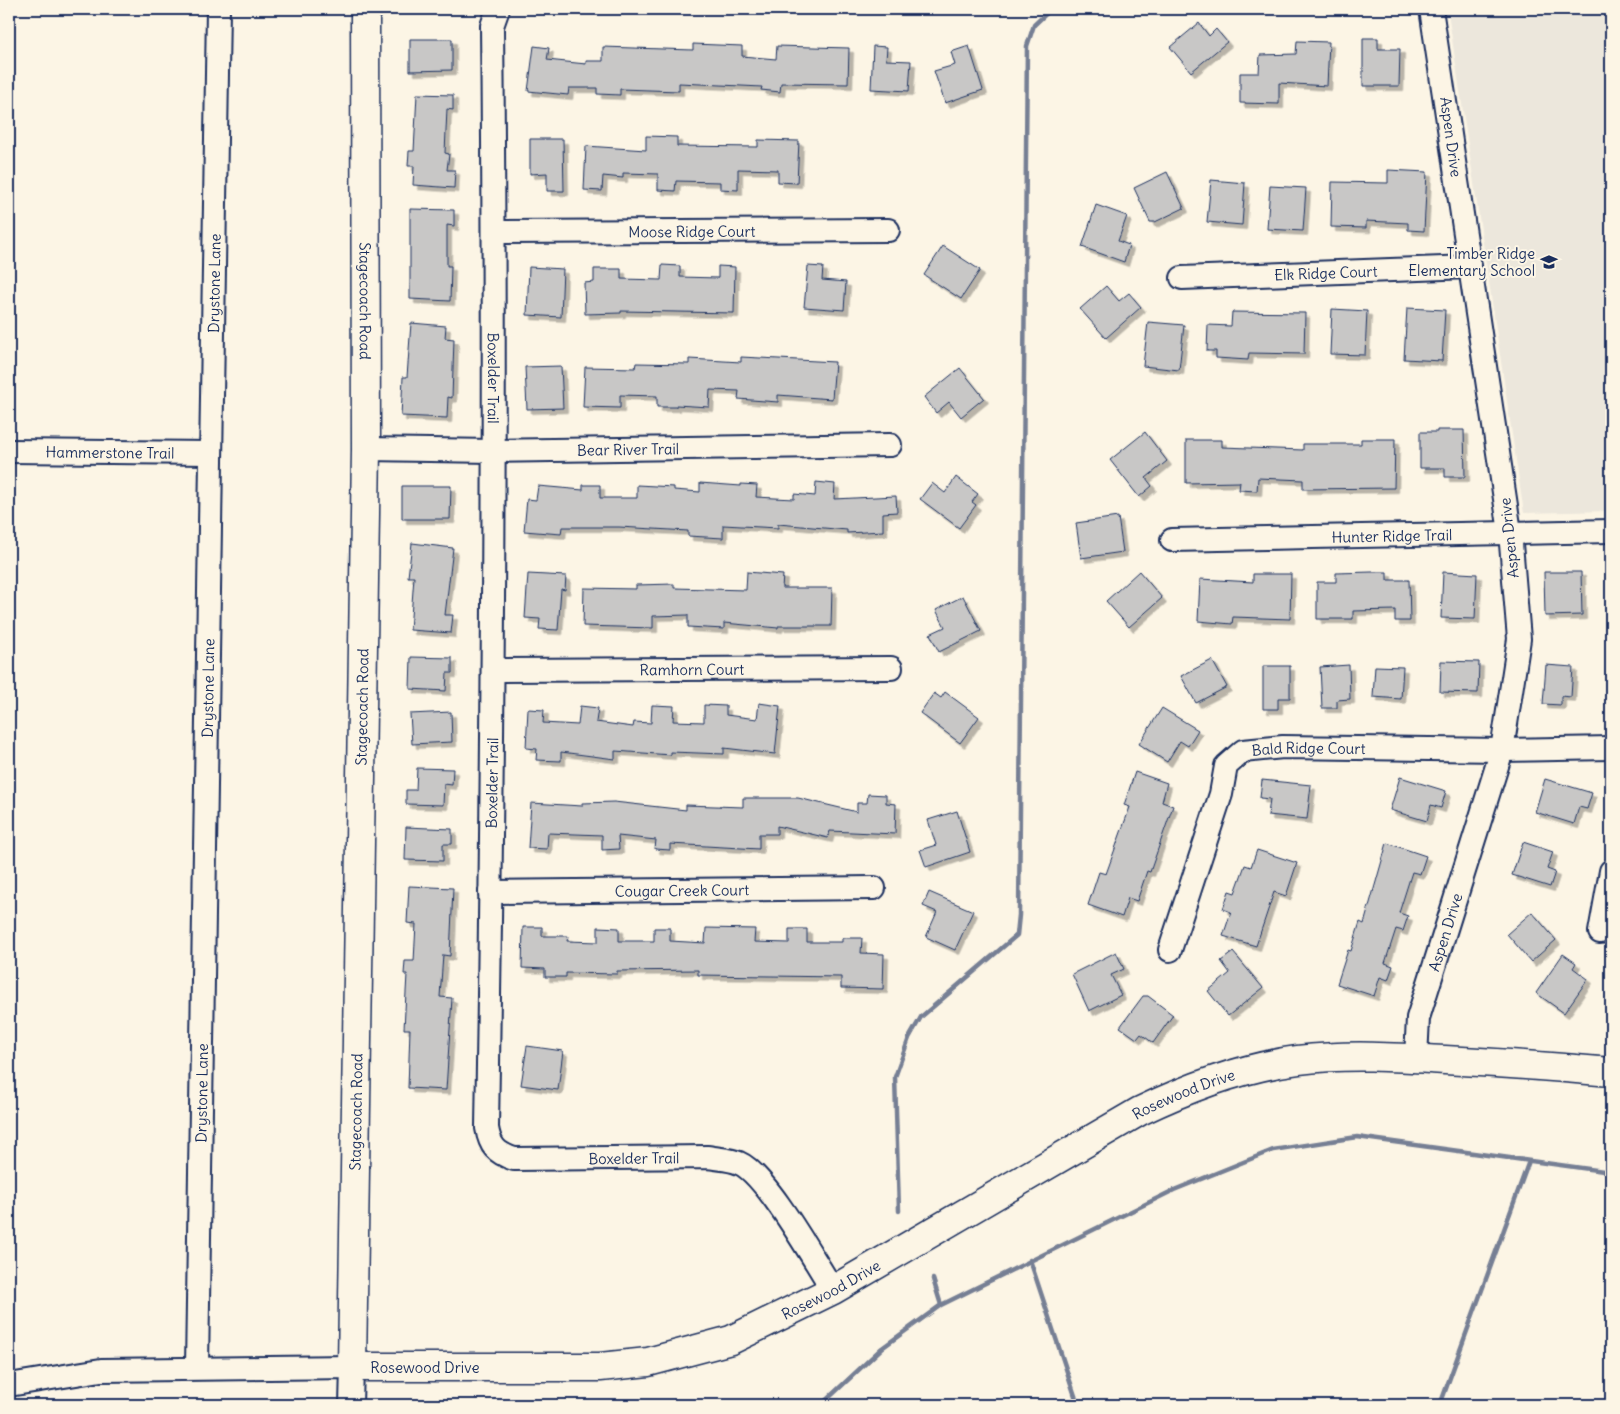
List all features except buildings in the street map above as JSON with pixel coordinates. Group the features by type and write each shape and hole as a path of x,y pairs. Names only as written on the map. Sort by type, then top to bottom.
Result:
{"main road":[{"name":"Stagecoach Road","path":"352,1367 366,449 365,9"},
{"name":"Rosewood Drive","path":"352,1367 600,1367 648,1362 731,1340 833,1290 1140,1111 1187,1089 1238,1072 1297,1060 1359,1056 1416,1058 1611,1072"}],"street":[{"name":"Drystone Lane","path":"197,1367 218,9"},
{"name":"Boxelder Trail","path":"498,9 492,26 494,232 493,670 487,1128 490,1144 500,1155 514,1159 708,1157 739,1163 756,1175 779,1206 833,1290"},
{"name":"Aspen Drive","path":"1416,1058 1418,1018 1502,750 1519,639 1510,532 1431,9"},
{"name":"Moose Ridge Court","path":"494,232 888,230"},
{"name":"Elk Ridge Court","path":"1182,278 1470,267"},
{"name":"Bear River Trail","path":"366,449 493,450 890,445"},
{"name":"Hammerstone Trail","path":"9,451 211,453"},
{"name":"Hunter Ridge Trail","path":"1172,540 1611,531"},
{"name":"Ramhorn Court","path":"493,670 891,668"},
{"name":"Bald Ridge Court","path":"1170,950 1221,794 1226,766 1244,751 1282,747 1502,750 1611,748"},
{"path":"1600,932 1611,871"},
{"name":"Cougar Creek Court","path":"490,892 874,888"},
{"name":"Rosewood Drive","path":"9,1385 101,1370 197,1367 352,1367"},
{"name":"Stagecoach Road","path":"351,1403 352,1367"}],"shaded area":[{"name":"Timber Ridge Elementary School","path":"1456,9 1611,9 1611,511 1524,513 1448,12"}],"waterway":[{"path":"899,1211 895,1077 909,1038 921,1017 1017,935 1019,915 1027,46 1034,25 1051,9"},
{"path":"821,1405 882,1348 941,1305 1174,1190 1273,1150 1357,1137 1611,1172"},
{"path":"1440,1405 1529,1161"},
{"path":"1030,1260 1078,1405"},
{"path":"933,1279 941,1305"}],"place":[{"name":"Timber Ridge Elementary School","path":"1549,262"}]}
